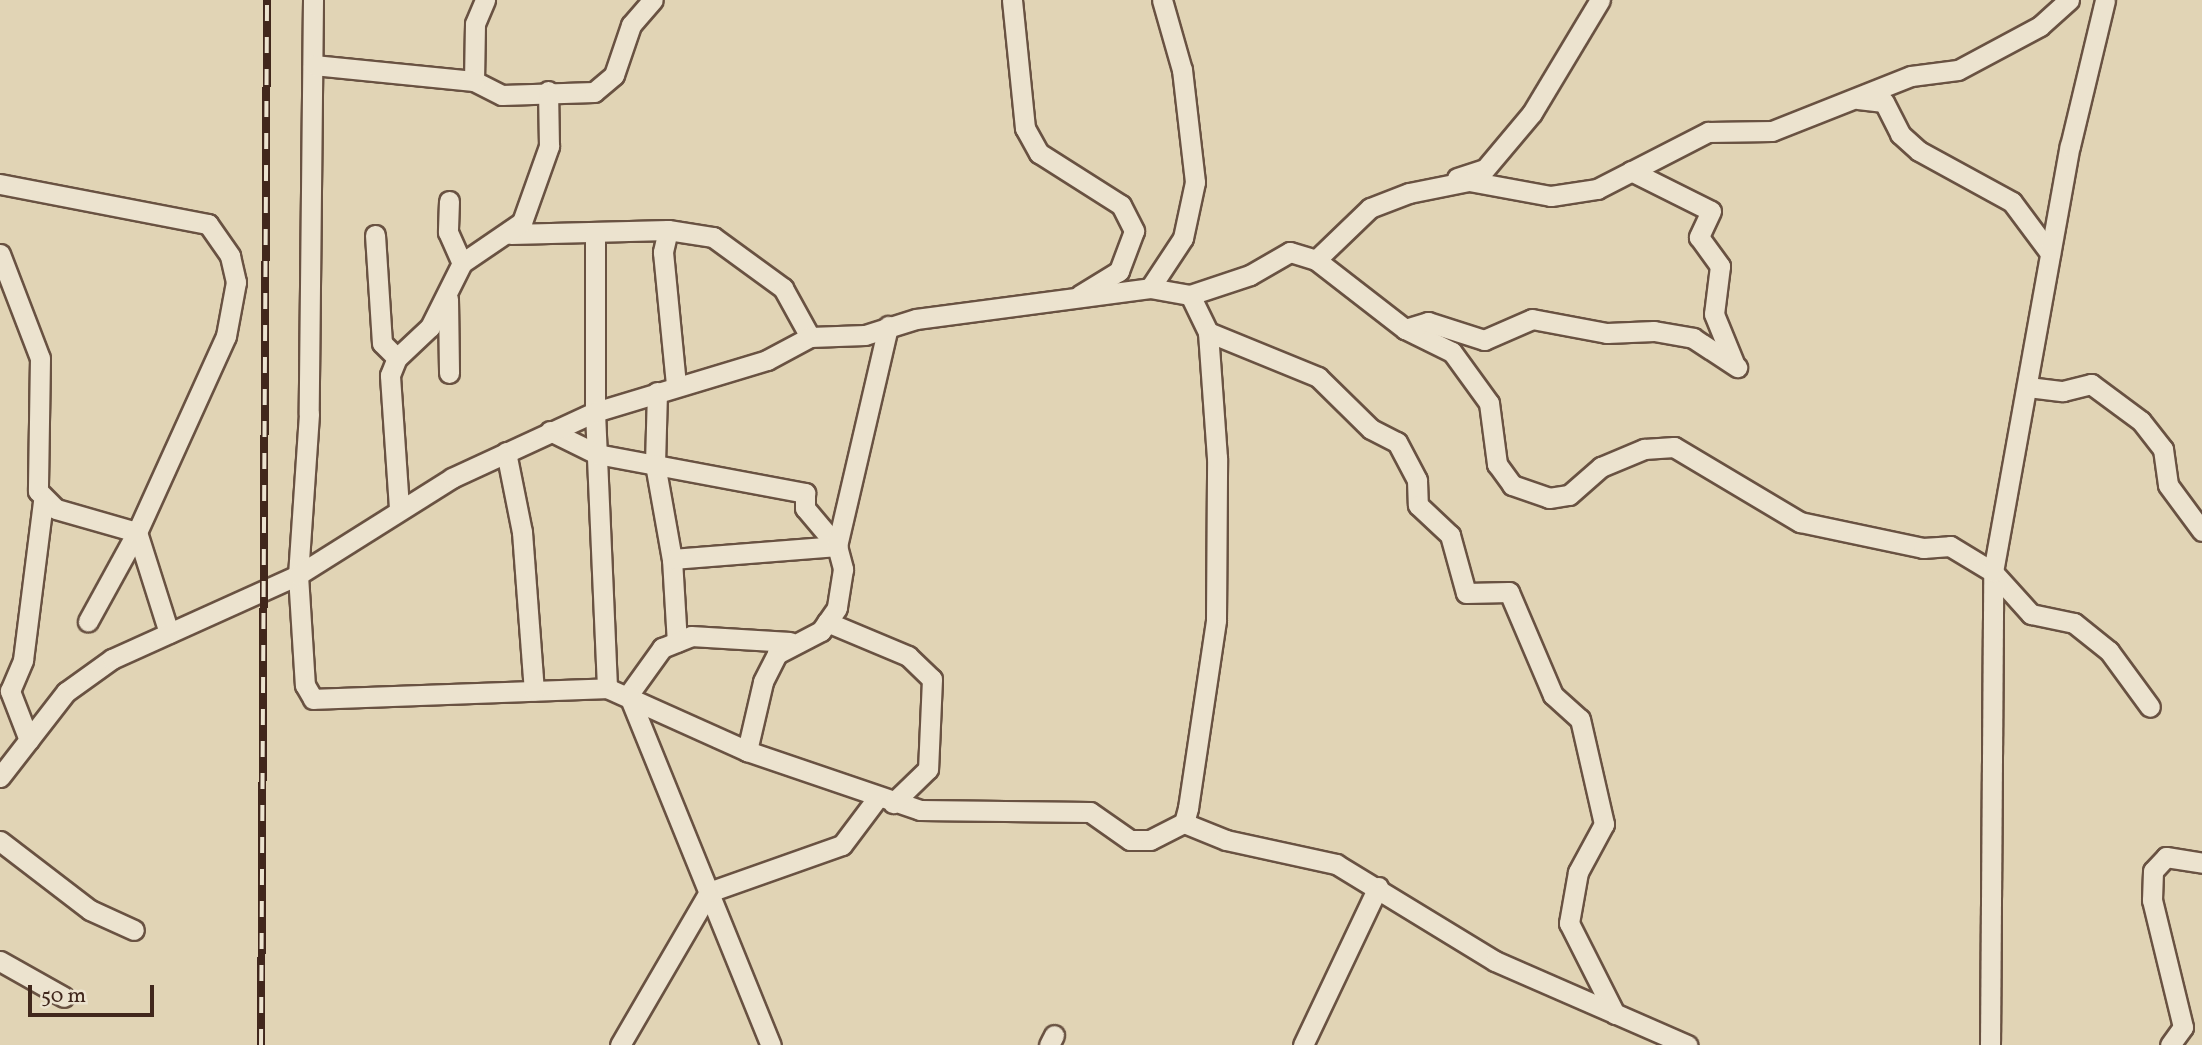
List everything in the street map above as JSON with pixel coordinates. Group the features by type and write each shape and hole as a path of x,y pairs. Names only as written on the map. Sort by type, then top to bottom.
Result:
{"street":[{"path":"313,0 309,414 298,575 305,685 313,699 607,688 629,694 658,716 886,800 963,815 1090,812 1130,841 1150,840 1184,823 1336,864 1378,887 1495,961 1686,1045"},
{"path":"474,81 475,24 485,0"},
{"path":"313,65 474,81 502,95 548,91 594,92 614,75 631,25 653,0"},
{"path":"1012,0 1025,128 1039,153 1121,205 1134,231 1119,271 1075,299"},
{"path":"1150,288 1183,238 1195,182 1182,70 1163,0"},
{"path":"1316,260 1370,208 1485,169 1532,113 1600,0"},
{"path":"1409,193 1469,181 1571,195 1631,171 1708,132 1772,131 1911,76 1958,70 2040,26 2068,0"},
{"path":"1990,1045 1993,572 2050,253 2105,0"},
{"path":"399,508 390,375 397,358 430,327 448,298 462,263 511,234 522,222 549,146 548,91"},
{"path":"1853,98 1884,102 1900,134 1919,150 2012,202 2050,253"},
{"path":"1405,329 1428,322 1483,340 1532,320 1607,333 1654,331 1693,338 1737,367 1714,314 1720,266 1699,237 1711,211 1631,171"},
{"path":"0,184 190,217 208,224 230,256 235,302 226,336 137,533 88,621"},
{"path":"449,201 448,232 462,263"},
{"path":"511,234 595,236 668,230 713,237 783,288 810,337"},
{"path":"668,230 663,252 666,389 655,464 672,559 677,642"},
{"path":"374,235 382,343 397,358"},
{"path":"595,236 595,412 607,688"},
{"path":"0,777 66,692 112,659 298,575 399,508 506,452 595,412 767,360 810,337 865,335 888,326 1150,288 1190,295 1250,275 1290,252 1316,260 1405,329 1452,352 1489,403 1497,464 1513,485 1549,498 1569,495 1601,467 1644,449 1674,447 1800,522 1923,548 1950,546 1993,572 2031,614 2074,623 2109,651 2150,707"},
{"path":"0,254 40,358 36,453 43,502 23,660 10,691 29,740"},
{"path":"1184,823 1199,767 1216,620 1217,458 1209,332 1190,295"},
{"path":"448,298 449,373"},
{"path":"837,546 888,326"},
{"path":"1209,332 1318,377 1371,429 1396,442 1417,480 1418,505 1450,535 1466,593 1509,592 1553,695 1580,719 1604,824 1578,872 1569,923 1615,1014"},
{"path":"2028,387 2063,391 2091,384 2141,421 2163,449 2168,485 2202,531"},
{"path":"550,431 597,454 794,488 805,493 806,509 837,546 843,569 837,608 810,638 790,642 736,635 677,642 662,648 629,694"},
{"path":"506,452 522,532 534,691"},
{"path":"43,502 137,533"},
{"path":"137,533 169,633"},
{"path":"672,559 837,546"},
{"path":"620,1045 709,892 842,845 886,800 929,769 932,679 908,656 827,622"},
{"path":"747,751 763,682 790,642"},
{"path":"629,694 771,1045"},
{"path":"0,841 90,911 134,930"},
{"path":"2170,1045 2183,1027 2152,900 2154,871 2166,858 2202,863"},
{"path":"1303,1045 1378,887"},
{"path":"0,961 64,997"}],"railway":[{"path":"261,1045 267,0"}]}
